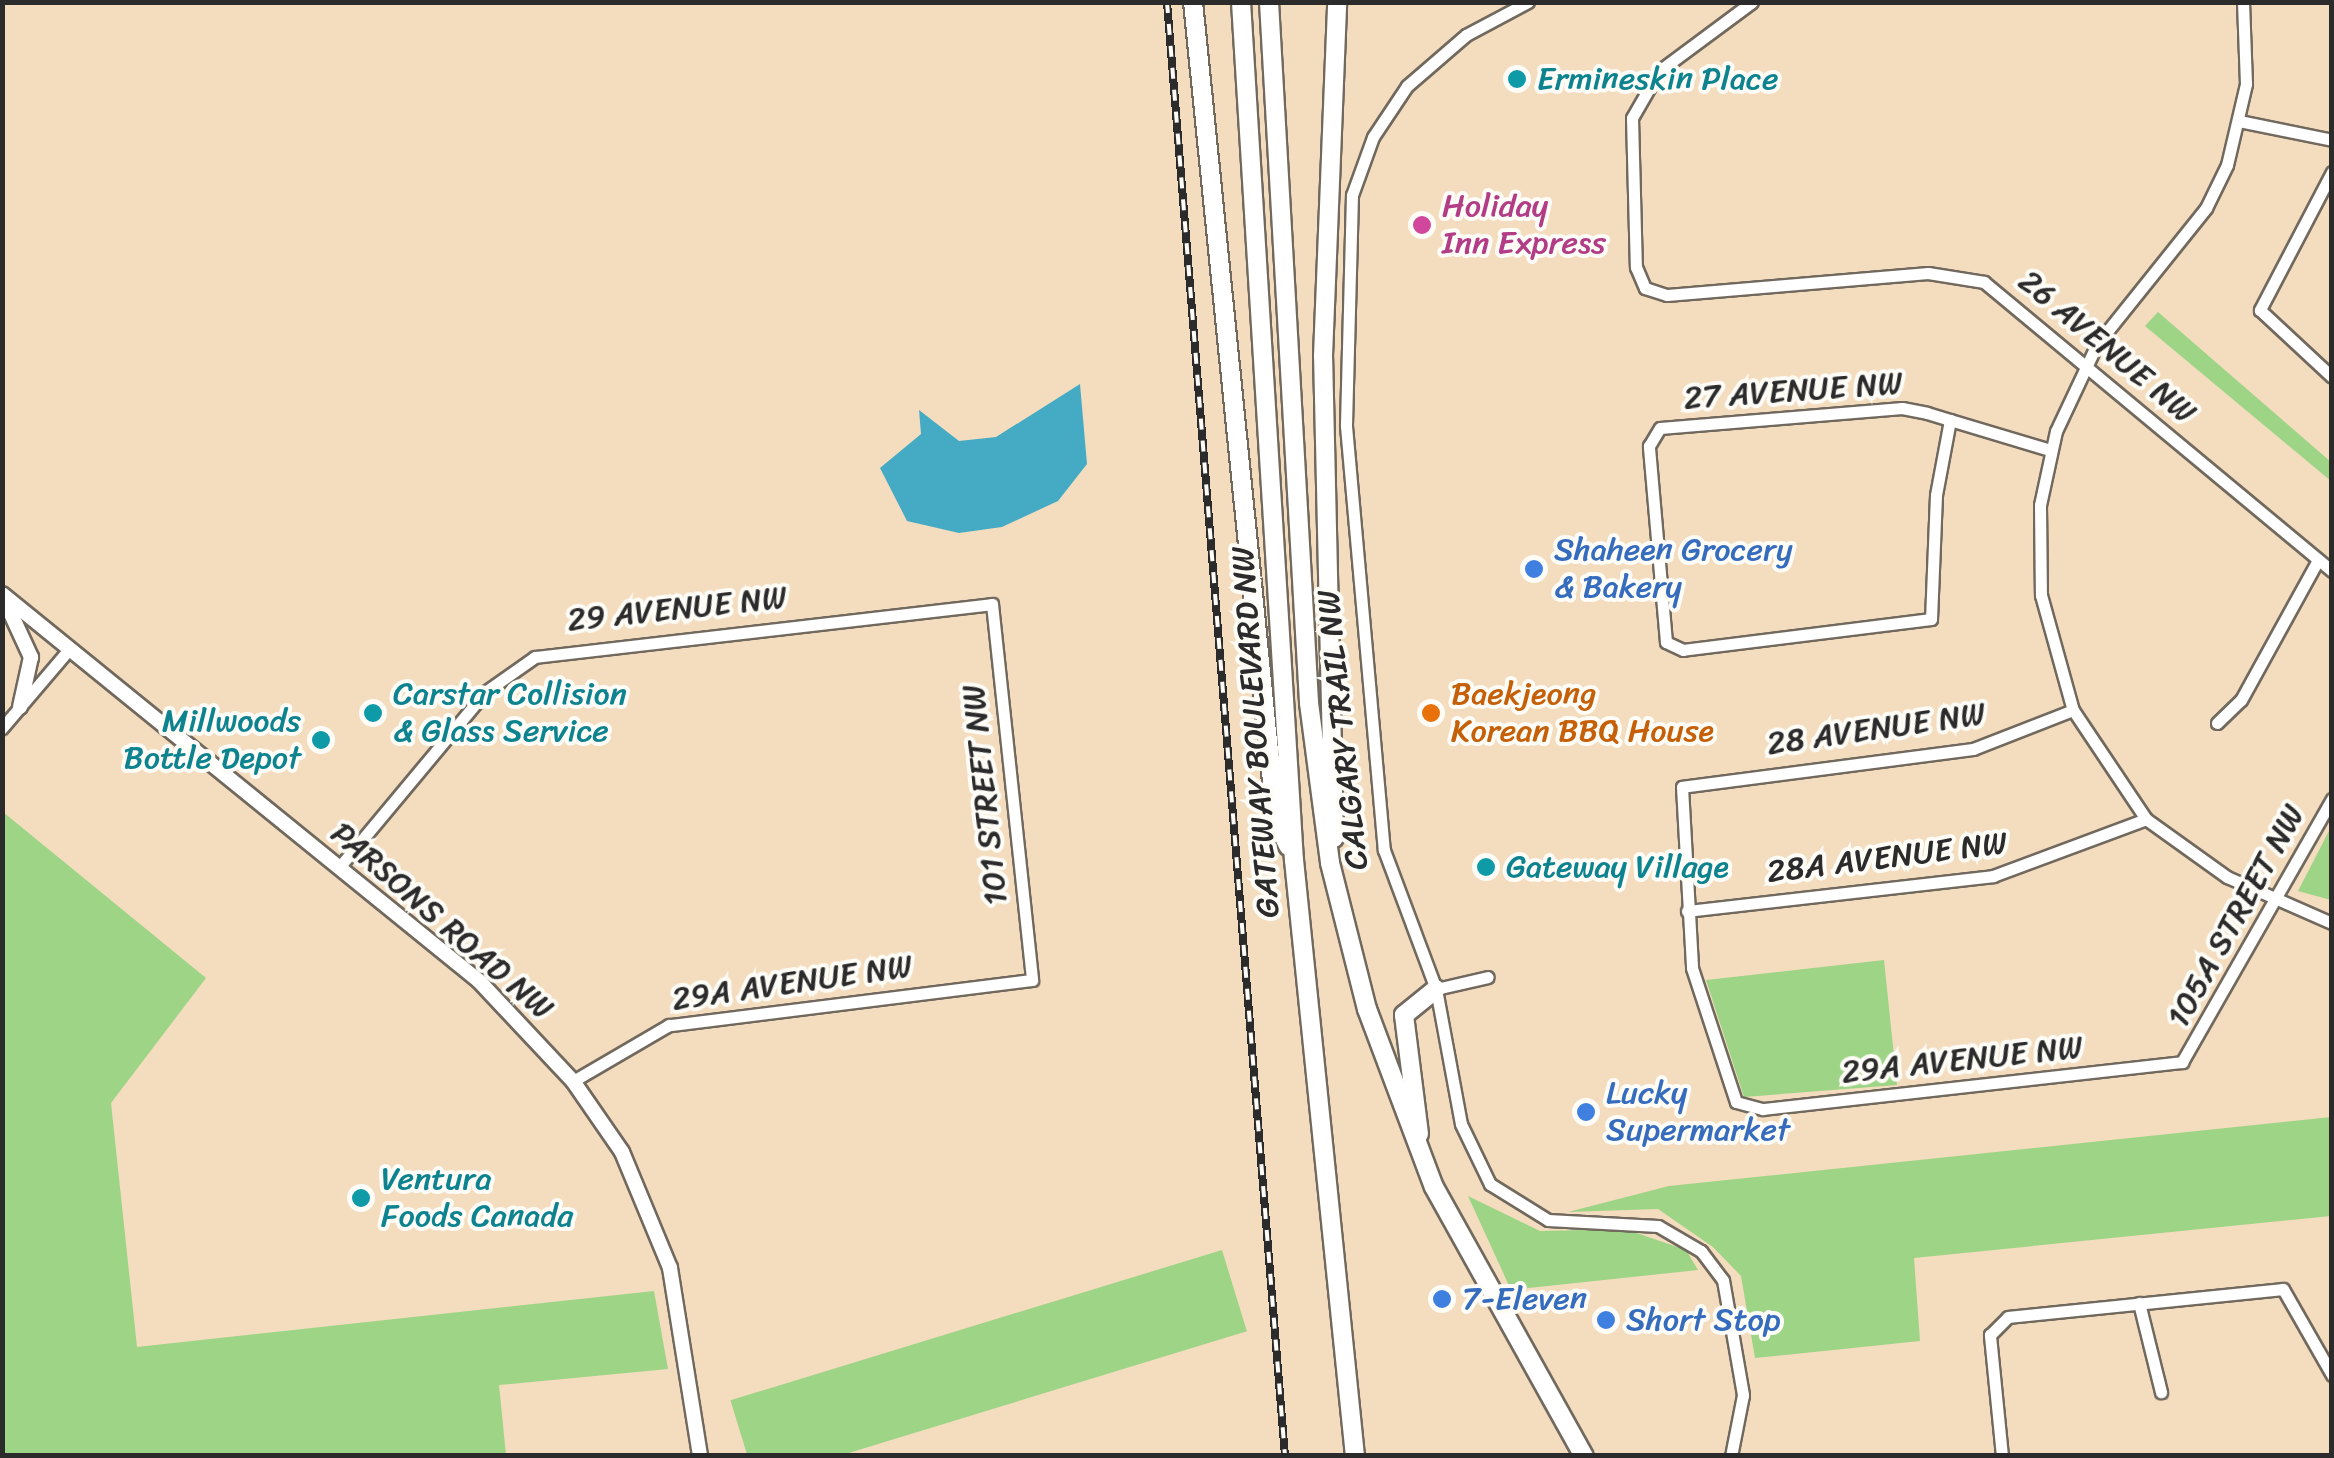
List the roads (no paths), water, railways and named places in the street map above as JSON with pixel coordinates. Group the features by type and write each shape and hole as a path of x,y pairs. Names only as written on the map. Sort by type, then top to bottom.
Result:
{"highway":[{"path":"1193,2 1276,821 1294,860"},
{"name":"GATEWAY BOULEVARD NW","path":"1241,2 1294,860 1355,1456"},
{"name":"CALGARY TRAIL NW","path":"1269,2 1308,703 1330,864 1359,982 1422,1160 1584,1456"},
{"path":"1330,864 1339,795 1324,264 1337,12 1345,2"},
{"path":"1422,1160 1404,1015 1436,989"}],"main road":[{"name":"PARSONS ROAD NW","path":"2,596 341,865 479,981 573,1081 622,1152 670,1268 700,1456"},
{"path":"2,596 32,656 20,707"}],"street":[{"name":"CALGARY TRAIL NW","path":"1528,2 1450,46 1396,99 1361,165 1348,222 1346,426 1380,822 1394,894 1436,989 1461,1124 1500,1195 1560,1222 1658,1226 1716,1269 1735,1316 1743,1394 1731,1456"},
{"name":"26 AVENUE NW","path":"1752,2 1667,64 1632,118 1636,266 1645,288 1668,296 1963,276 1994,288 2332,571"},
{"path":"2243,2 2239,120 2206,208 2084,364 2050,450 2040,581 2074,710 2146,819 2276,901 2332,923"},
{"path":"2239,120 2332,140"},
{"path":"2332,172 2260,310 2332,377"},
{"name":"27 AVENUE NW","path":"1950,420 1936,495 1931,619 1670,646 1654,432 1894,408 1950,420 2050,450"},
{"path":"2217,723 2240,700 2318,560"},
{"name":"29 AVENUE NW","path":"341,865 485,692 535,657 992,604"},
{"name":"101 STREET NW","path":"992,604 1032,980"},
{"path":"2,728 70,648"},
{"name":"28 AVENUE NW","path":"1687,910 1682,787 1973,749 2074,710"},
{"name":"105A STREET NW","path":"2188,1059 2332,799"},
{"name":"28A AVENUE NW","path":"1687,910 1994,876 2146,819"},
{"name":"29A AVENUE NW","path":"1687,910 1692,968 1740,1106 2188,1059"},
{"path":"1436,989 1488,977"},
{"name":"29A AVENUE NW","path":"573,1081 669,1026 1032,980"},
{"path":"2002,1456 1994,1322 2286,1291 2332,1375"},
{"path":"2139,1304 2161,1392"}],"water":[{"path":"1080,384 1087,464 1058,501 1002,527 959,533 907,521 880,468 921,434 919,410 959,441 996,437"}],"railway":[{"path":"1167,2 1285,1456"}],"place":[{"name":"Ermineskin Place","path":"1517,79"},
{"name":"Holiday Inn Express","path":"1422,225"},
{"name":"Shaheen Grocery & Bakery","path":"1534,569"},
{"name":"Carstar Collision & Glass Service","path":"373,713"},
{"name":"Baekjeong Korean BBQ House","path":"1431,713"},
{"name":"Millwoods Bottle Depot","path":"321,740"},
{"name":"Gateway Village","path":"1486,867"},
{"name":"Lucky Supermarket","path":"1586,1112"},
{"name":"Ventura Foods Canada","path":"361,1198"},
{"name":"7-Eleven","path":"1442,1299"},
{"name":"Short Stop","path":"1606,1320"}]}
